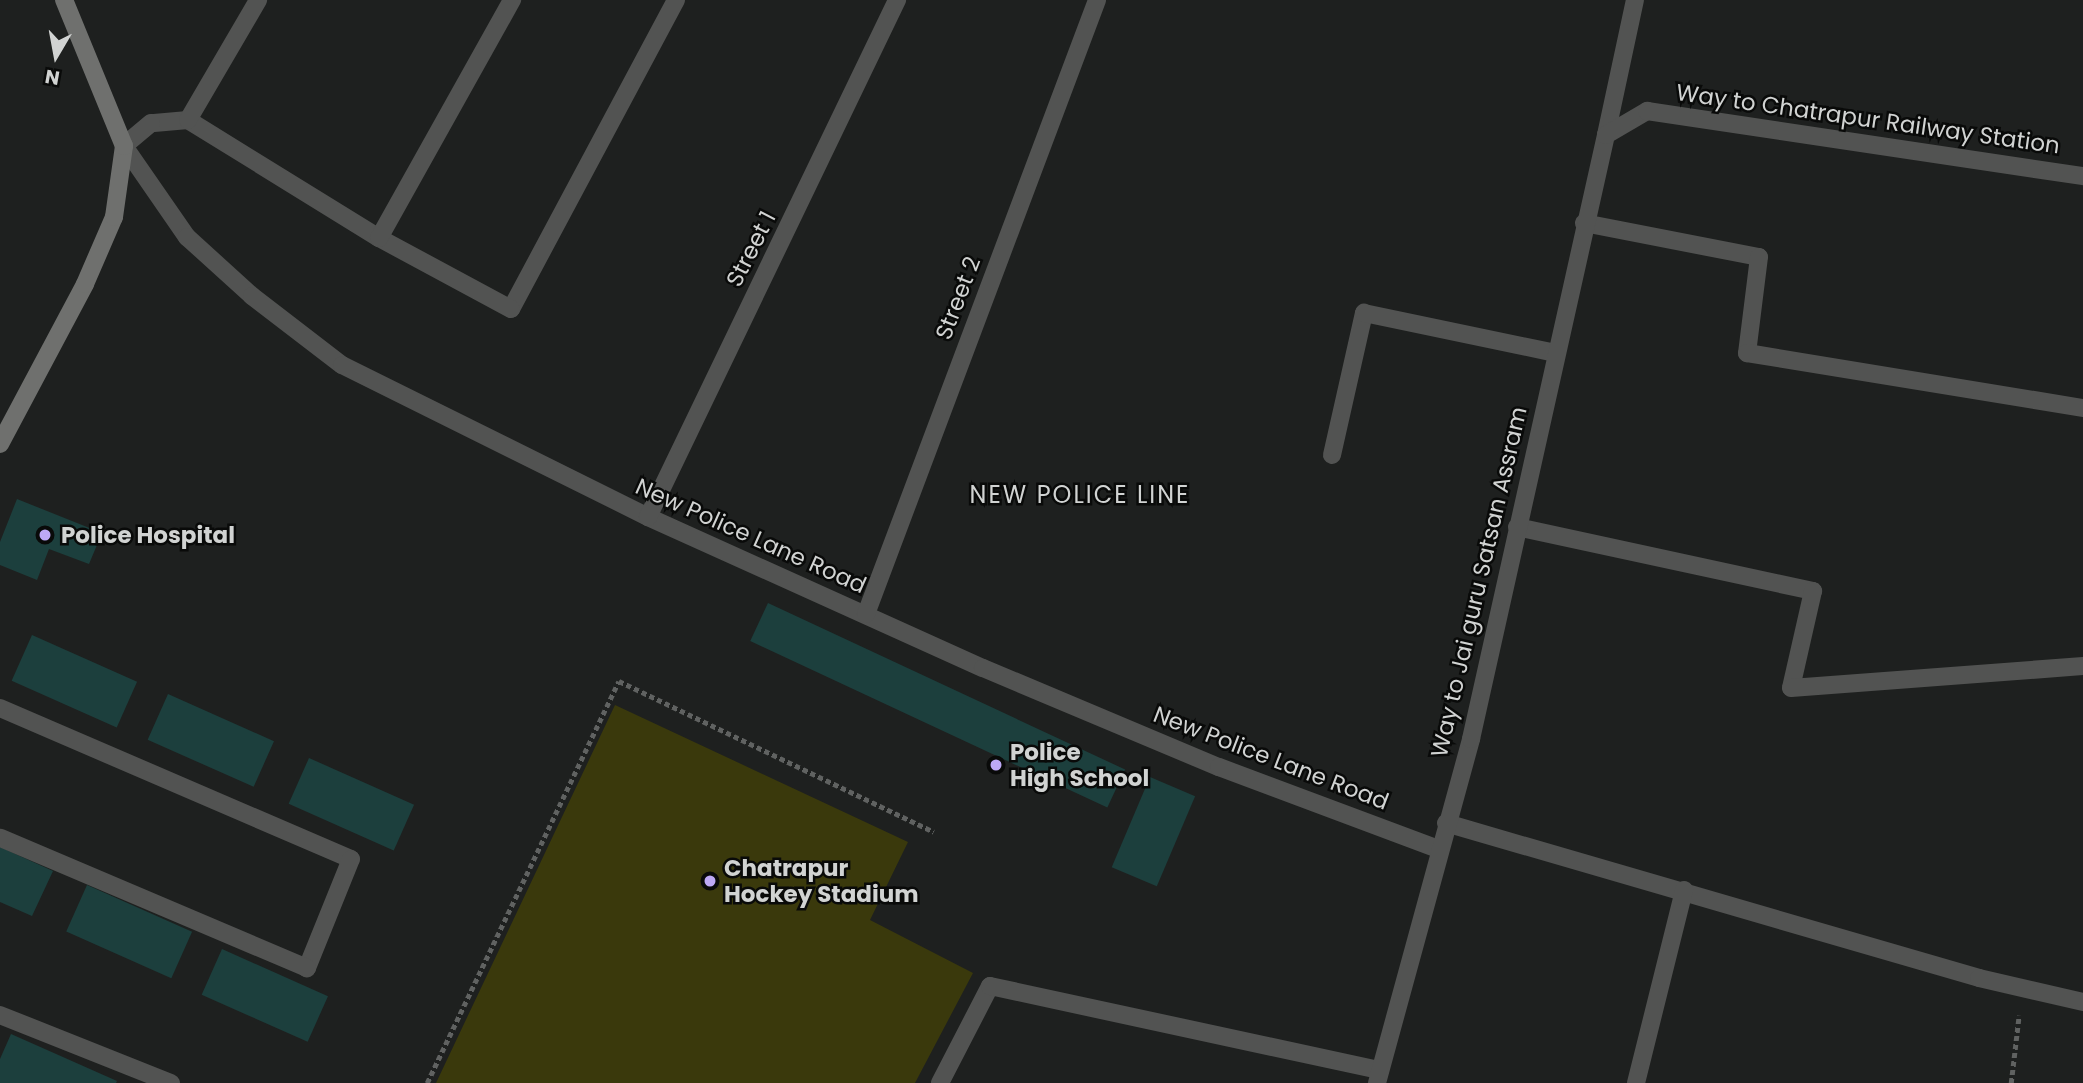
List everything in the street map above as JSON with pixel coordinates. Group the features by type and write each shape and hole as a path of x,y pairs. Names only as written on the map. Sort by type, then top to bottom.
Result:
{"street":[{"path":"0,444 85,284 114,217 124,146 64,0"},
{"path":"188,120 258,0"},
{"path":"379,238 512,0"},
{"path":"124,146 151,122 188,120 379,238 511,309 676,0"},
{"name":"Street 2","path":"866,614 1097,0"},
{"name":"Way to Jai guru Satsan Assram","path":"1379,1077 1438,849 1471,739 1635,0"},
{"name":"Street 1","path":"648,517 896,1"},
{"name":"Way to Chatrapur Railway Station","path":"1606,135 1647,111 2083,176"},
{"name":"New Police Lane Road","path":"124,146 187,237 252,296 342,365 648,517 866,614 1219,767 1438,849"},
{"path":"1584,223 1759,257 1747,353 2083,408"},
{"path":"1332,455 1364,313 1555,353"},
{"path":"1517,527 1813,591 1791,688 2083,666"},
{"path":"0,708 351,859 307,968 0,838"},
{"path":"1446,823 2023,988 2083,1002"},
{"path":"1636,1083 1685,890"},
{"path":"940,1083 990,986 1379,1077"},
{"path":"0,1015 171,1083"}],"path":[{"path":"427,1083 620,681 934,832"},
{"path":"2011,1083 2023,988"}],"shaded area":[{"name":"Chatrapur Hockey Stadium","path":"615,705 908,842 870,920 973,973 915,1083 436,1083"}],"building":[{"path":"17,499 102,533 89,564 49,549 37,580 0,565 0,542"},
{"path":"768,603 1125,770 1107,808 750,641"},
{"path":"32,635 137,682 117,727 12,681"},
{"path":"168,694 274,741 254,787 148,740"},
{"path":"309,758 414,805 394,850 289,804"},
{"path":"1150,777 1195,796 1157,886 1112,867"},
{"path":"0,847 53,871 32,916 0,902"},
{"path":"87,885 192,932 171,978 66,932"},
{"path":"222,949 328,996 308,1042 202,995"},
{"path":"11,1034 117,1081 0,1083 0,1059"}],"place":[{"name":"Police Hospital","path":"45,535"},
{"name":"Police High School","path":"996,765"},
{"name":"Chatrapur Hockey Stadium","path":"710,881"}],"district":[{"name":"NEW POLICE LINE","path":"1080,495"}]}
